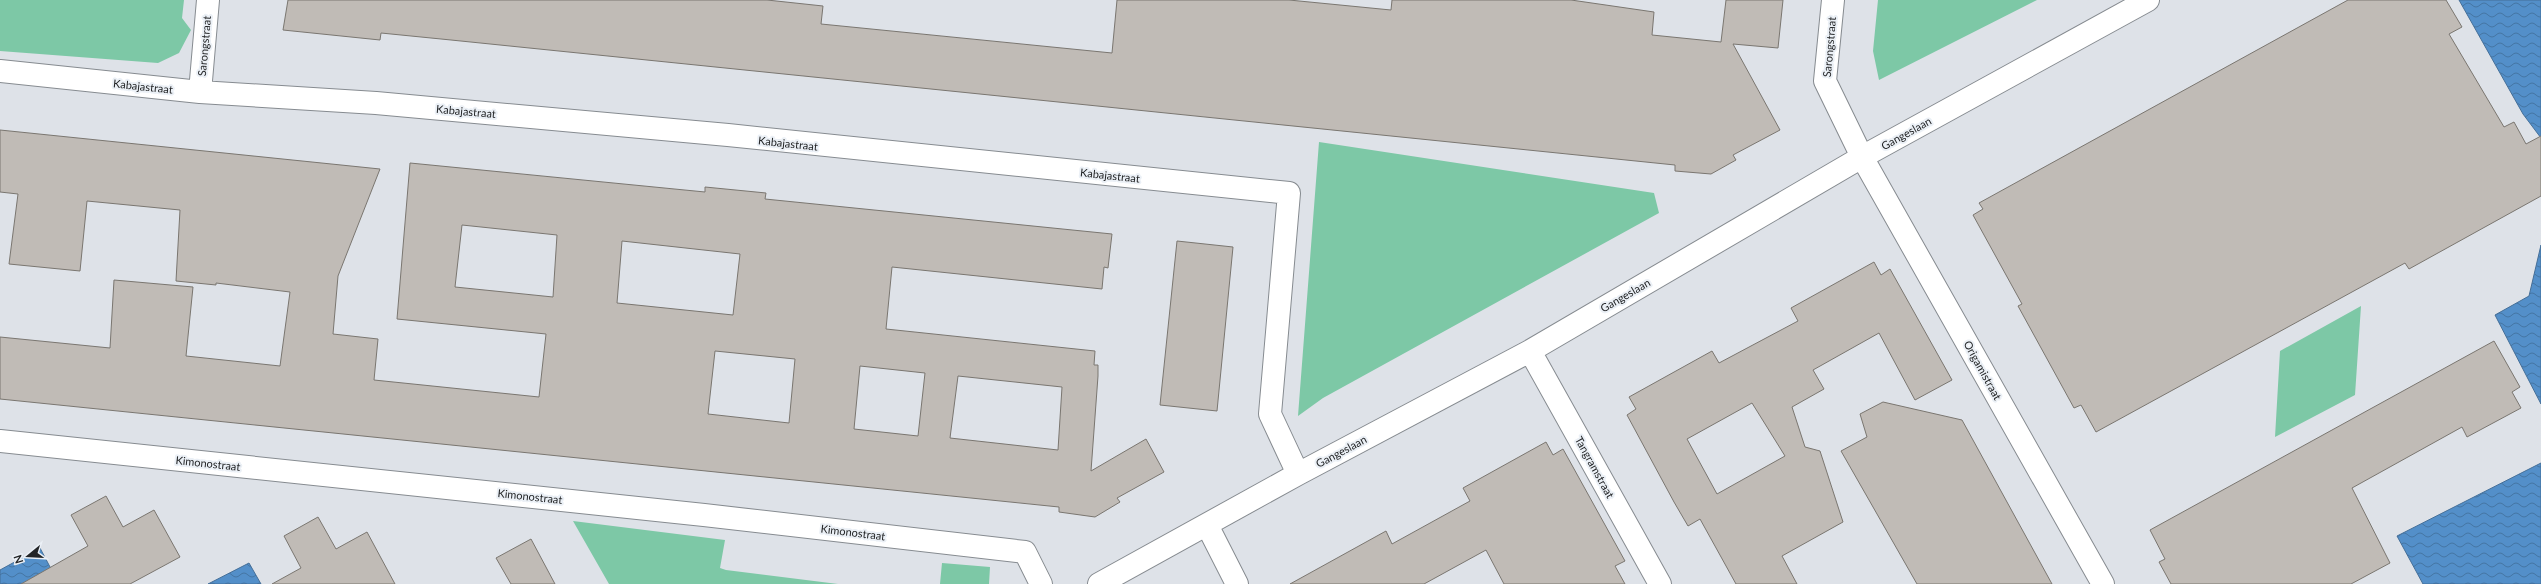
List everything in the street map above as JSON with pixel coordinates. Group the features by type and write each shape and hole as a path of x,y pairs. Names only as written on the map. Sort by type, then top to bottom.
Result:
{"street":[{"name":"Sarongstraat","path":"200,92 208,0"},
{"name":"Sarongstraat","path":"1833,0 1826,81 1862,157"},
{"name":"Gangeslaan","path":"1099,584 1208,526 1298,474 1530,351 1862,157 2148,0"},
{"name":"Kabajastraat","path":"0,71 200,92 376,103 728,135 1289,193 1270,414 1298,474"},
{"name":"Origamistraat","path":"1862,157 2102,584"},
{"name":"Tangramstraat","path":"1530,351 1660,584"},
{"name":"Kimonostraat","path":"0,441 704,514 1025,552 1041,584"},
{"path":"1208,526 1237,584"}],"green space":[{"path":"0,0 184,0 182,18 191,30 179,53 158,63 0,51"},
{"path":"1878,0 2037,0 1879,80 1873,51"},
{"path":"1319,142 1654,193 1659,213 1323,398 1298,416"},
{"path":"2361,306 2355,395 2275,437 2280,351"},
{"path":"573,521 725,540 720,568 838,584 609,584"},
{"path":"942,563 990,567 989,584 940,584"}],"water":[{"path":"2459,0 2541,0 2541,138 2523,114"},
{"path":"2541,245 2541,404 2495,315 2529,296"},
{"path":"2541,463 2541,584 2423,584 2397,536"},
{"path":"40,548 59,584 0,584 0,570"},
{"path":"249,563 261,584 208,584"}],"building":[{"path":"288,0 767,0 823,6 821,24 1112,53 1117,0 1289,0 1391,10 1392,0 1571,0 1654,12 1652,35 1721,42 1726,0 1783,0 1778,48 1733,44 1780,130 1733,155 1736,160 1711,174 1675,171 1675,165 451,40 381,33 380,40 283,30"},
{"path":"2348,0 2446,0 2462,27 2449,34 2504,127 2514,122 2526,144 2541,136 2541,196 2409,269 2405,263 2096,432 2081,405 2074,408 2018,306 2022,304 1973,215 1983,209 1979,203"},
{"path":"0,130 380,169 338,276 333,334 378,339 374,380 539,397 546,334 397,319 410,163 705,192 705,187 766,193 765,199 1112,234 1108,268 1104,267 1102,289 892,267 886,329 1095,351 1094,365 1098,365 1098,376 1091,471 1146,439 1164,472 1117,498 1120,502 1095,517 1059,512 1059,507 0,399 0,337 110,348 114,280 193,287 186,356 280,366 290,292 216,283 216,285 176,281 180,210 87,201 80,271 9,264 18,194 0,192","holes":["462,225 557,235 553,297 455,287","622,241 740,254 733,315 617,303","715,351 795,359 789,423 708,414","860,366 925,373 918,436 854,429","958,376 1062,387 1058,450 950,438"]},
{"path":"1177,241 1233,247 1217,411 1160,405"},
{"path":"1874,262 1881,275 1890,269 1952,380 1915,400 1879,333 1813,370 1824,389 1792,407 1805,447 1820,451 1843,522 1782,556 1797,584 1736,584 1700,519 1688,526 1674,502 1627,415 1636,409 1629,397 1712,351 1719,363 1798,321 1791,308","holes":["1752,403 1785,456 1717,494 1687,439"]},
{"path":"2494,341 2520,387 2512,392 2521,408 2467,437 2462,427 2352,488 2390,563 2351,584 2171,584 2159,562 2165,559 2150,530"},
{"path":"1883,402 1962,420 2052,584 1917,584 1841,451 1867,437 1860,414"},
{"path":"1546,442 1553,455 1563,449 1625,561 1615,566 1625,584 1504,584 1486,550 1424,584 1290,584 1386,531 1392,544 1470,501 1463,488"},
{"path":"106,496 123,527 154,510 180,557 130,584 21,584 88,546 71,515"},
{"path":"318,517 336,549 367,532 395,584 272,584 301,568 284,536"},
{"path":"531,539 555,584 511,584 496,558"}]}
